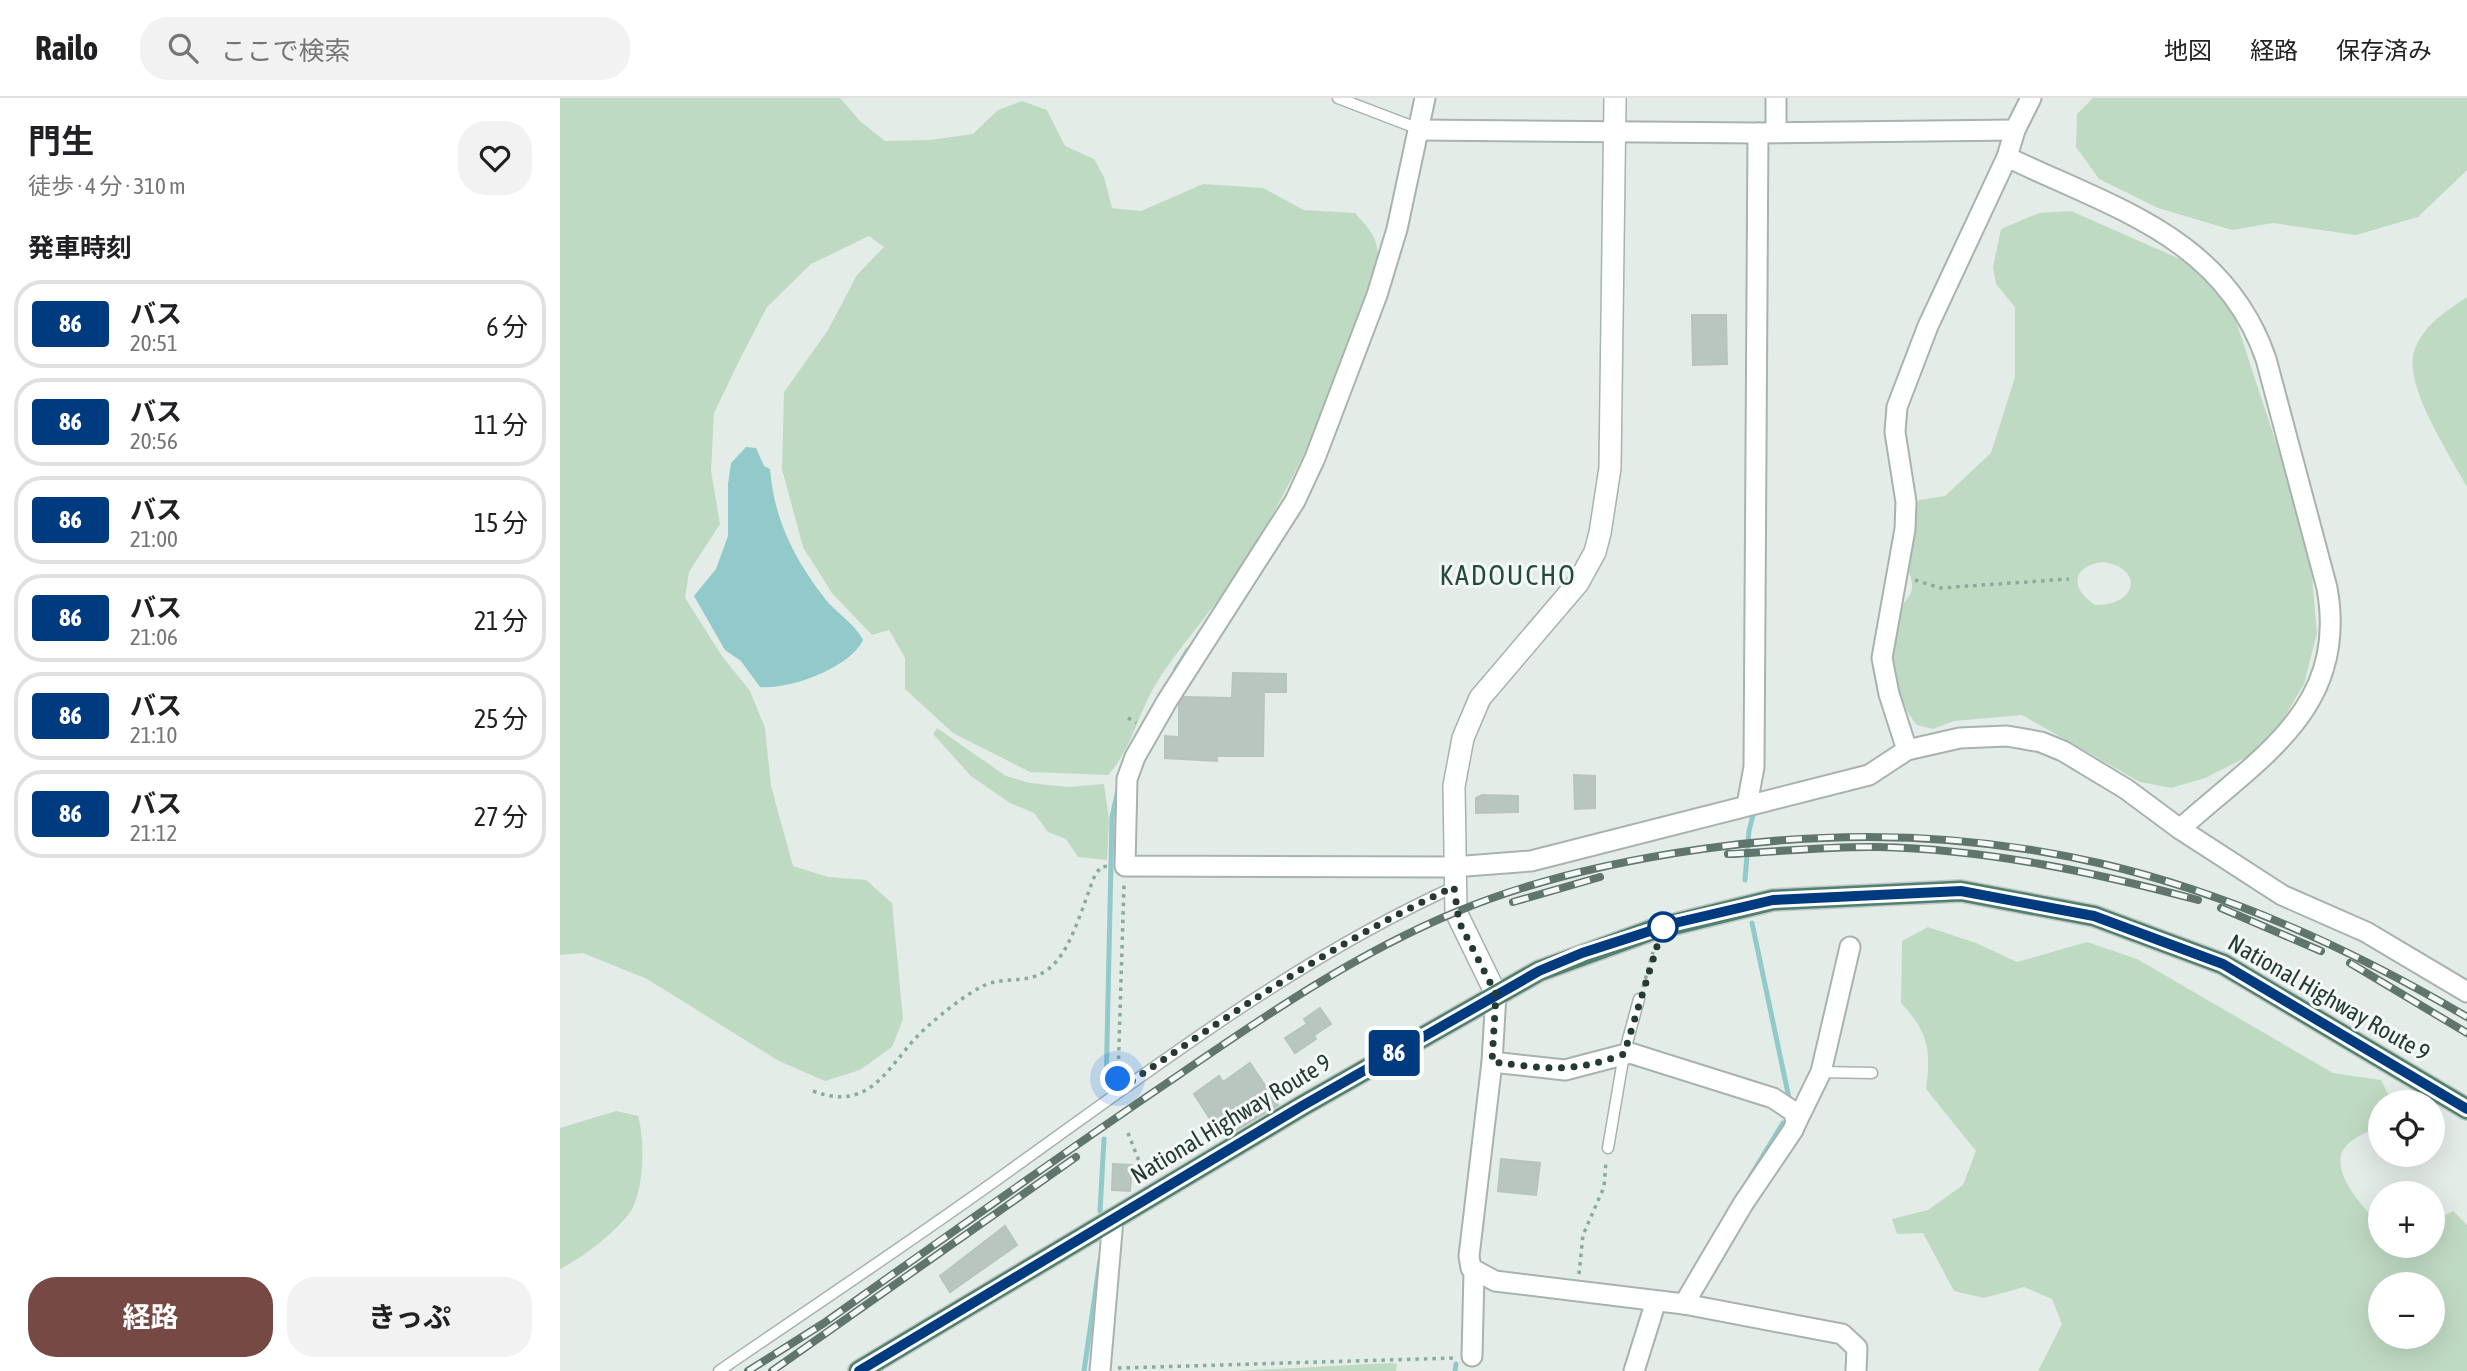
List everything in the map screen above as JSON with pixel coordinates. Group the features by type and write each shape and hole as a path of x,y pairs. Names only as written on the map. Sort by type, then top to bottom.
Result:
{"highway":[{"name":"National Highway Route 9","path":"859,1371 1496,994 1582,953 1739,906 1816,896 1961,891 2094,916 2223,964 2467,1109"}],"street":[{"path":"1425,98 1414,128 1377,295 1315,458 1295,501 1167,701 1135,758 1127,779 1116,866 1453,877 1553,858 1869,775 1907,750 1960,738 2025,737 2063,751 2126,789 2180,829 2281,895 2365,932 2467,992"},
{"path":"1472,1356 1474,1272 1469,1256 1492,1062 1496,994 1459,922 1453,877 1454,786 1463,738 1471,718 1495,678 1578,583 1595,552 1605,514 1611,417 1615,98"},
{"path":"1755,804 1767,132 1776,98"},
{"path":"1907,750 1889,694 1882,658 1906,502 1896,442 1897,407 1928,326 2007,157 2015,130 2031,98"},
{"path":"1414,128 1767,132 2015,130"},
{"path":"2007,157 2173,237 2209,267 2237,299 2258,336 2266,359 2327,588 2333,626 2331,642 2316,688 2306,708 2284,737 2180,829"},
{"path":"1634,1371 1669,1302 1796,1124 1821,1072 1850,947"},
{"path":"1492,1062 1565,1070 1624,1054 1706,1075 1773,1098 1794,1112 1796,1124"},
{"path":"1100,1370 1113,1219"},
{"path":"1474,1272 1495,1281 1669,1302 1842,1334 1857,1348 1856,1371"}],"lane":[{"path":"1338,98 1414,128"},
{"path":"719,1371 962,1205 1120,1089 1313,963 1420,902 1453,877"},
{"path":"1608,1148 1624,1054 1639,999"},
{"path":"1821,1072 1872,1073"}],"path":[{"path":"1896,574 1940,588 2069,579"},
{"path":"813,1091 834,1099 859,1094 895,1066 926,1026 985,985 1018,982 1055,964 1065,947 1095,875 1101,867 1116,866 1120,1089"},
{"path":"1639,999 1653,952"},
{"path":"1128,1133 1149,1184"},
{"path":"1578,1291 1583,1235 1604,1186 1608,1148"},
{"path":"1100,1370 1472,1356"}],"green space":[{"path":"560,98 840,98 861,122 885,141 930,140 973,134 998,110 1022,101 1047,110 1065,146 1094,159 1104,177 1112,208 1141,211 1203,184 1263,188 1304,210 1355,213 1376,242 1378,266 1368,303 1324,412 1295,473 1245,561 1154,687 1128,744 1108,775 1030,772 953,733 905,689 905,658 889,630 872,635 832,593 803,547 782,469 784,392 828,330 857,275 884,247 869,236 811,264 767,307 714,413 711,471 720,524 689,572 685,598 722,656 750,691 765,728 771,786 793,866 828,877 866,880 892,903 903,1019 892,1047 860,1070 825,1081 779,1061 647,979 583,953 560,955"},
{"path":"2093,98 2467,98 2467,170 2418,217 2356,235 2273,223 2232,230 2158,208 2099,179 2076,147 2077,114"},
{"path":"2071,211 2189,263 2226,291 2288,479 2311,566 2317,633 2304,684 2280,725 2247,757 2205,778 2171,788 2140,782 2022,715 1954,721 1933,729 1917,725 1902,701 1894,671 1895,626 1900,609 1912,588 1906,565 1905,542 1912,513 1919,500 1945,496 1991,453 2015,377 2015,307 1996,284 1993,267 2001,229 2039,213","holes":["2103,562 2125,571 2130,579 2127,593 2120,600 2095,605 2081,592 2078,585 2080,573 2093,564"]},
{"path":"2467,297 2467,487 2421,399 2413,363 2415,349 2424,333 2444,313"},
{"path":"937,728 1006,776 1030,783 1069,787 1104,784 1109,820 1107,860 1078,857 1066,839 1048,832 1034,813 1010,803 971,776 933,734"},
{"path":"1928,927 1976,943 2017,962 2087,942 2137,959 2333,1073 2381,1080 2386,1090 2368,1090 2368,1132 2347,1145 2341,1154 2341,1165 2349,1188 2368,1212 2368,1258 2445,1258 2445,1215 2453,1211 2467,1225 2467,1371 2038,1371 2062,1324 2052,1299 2024,1287 1984,1298 1954,1291 1923,1233 1897,1234 1892,1219 1928,1210 1963,1185 1976,1151 1926,1089 1926,1043 1923,1033 1901,1003 1902,941"},
{"path":"616,1111 638,1116 640,1126 642,1167 634,1206 605,1238 560,1269 560,1128"},
{"path":"1397,1364 1396,1371 1234,1371"}],"water":[{"path":"746,447 756,448 764,466 770,469 781,520 803,567 828,602 863,640 856,650 833,668 803,681 773,687 760,687 741,661 725,650 694,596 716,569 728,536 728,484 731,463"}],"building":[{"path":"1692,315 1726,315 1727,364 1693,365"},
{"path":"1233,673 1286,674 1286,692 1264,692 1263,756 1217,756 1217,761 1165,758 1165,736 1179,737 1179,704 1184,697 1232,698"},
{"path":"1574,775 1595,776 1595,808 1575,809"},
{"path":"1482,795 1518,796 1518,812 1476,813 1476,798"},
{"path":"1320,1008 1331,1024 1314,1035 1304,1019"},
{"path":"1307,1024 1316,1039 1295,1053 1285,1038"},
{"path":"1250,1063 1278,1105 1233,1132 1226,1121 1216,1128 1194,1094 1219,1076 1223,1082"},
{"path":"1501,1159 1540,1163 1536,1195 1498,1191"},
{"path":"1113,1164 1132,1165 1130,1191 1112,1190"},
{"path":"1005,1226 1017,1245 950,1292 940,1276"}],"waterway":[{"path":"1176,669 1188,650"},
{"path":"1106,1089 1112,817 1118,790"},
{"path":"1745,880 1749,831 1754,811"},
{"path":"1752,923 1789,1098"},
{"path":"1750,1177 1783,1123"},
{"path":"1100,1211 1104,1139"},
{"path":"1084,1371 1100,1260"},
{"path":"1455,1371 1456,1364"}],"railway":[{"path":"748,1371 824,1323 1236,1036 1343,968 1417,929 1486,900 1546,881 1639,859 1702,849 1807,838 1908,838 2005,846 2100,863 2193,889 2284,924 2375,966 2467,1017"},
{"path":"1728,854 1859,847 1958,852 2079,871 2198,900"},
{"path":"1513,902 1600,877"},
{"path":"2221,908 2321,951"},
{"path":"2350,963 2467,1033"},
{"path":"772,1371 1076,1157"}],"bus line":[{"name":"86","path":"859,1371 1302,1106 1539,971 1582,953 1675,923 1773,900 1961,891 2094,916 2223,964 2467,1109"}],"district":[{"name":"KADOUCHO","path":"1508,575"}],"route":[{"path":"1118,1079 1120,1089 1313,963 1420,902 1454,887 1454,902 1459,922 1496,994 1492,1062 1565,1070 1607,1060 1624,1054 1653,952 1663,927"}]}
